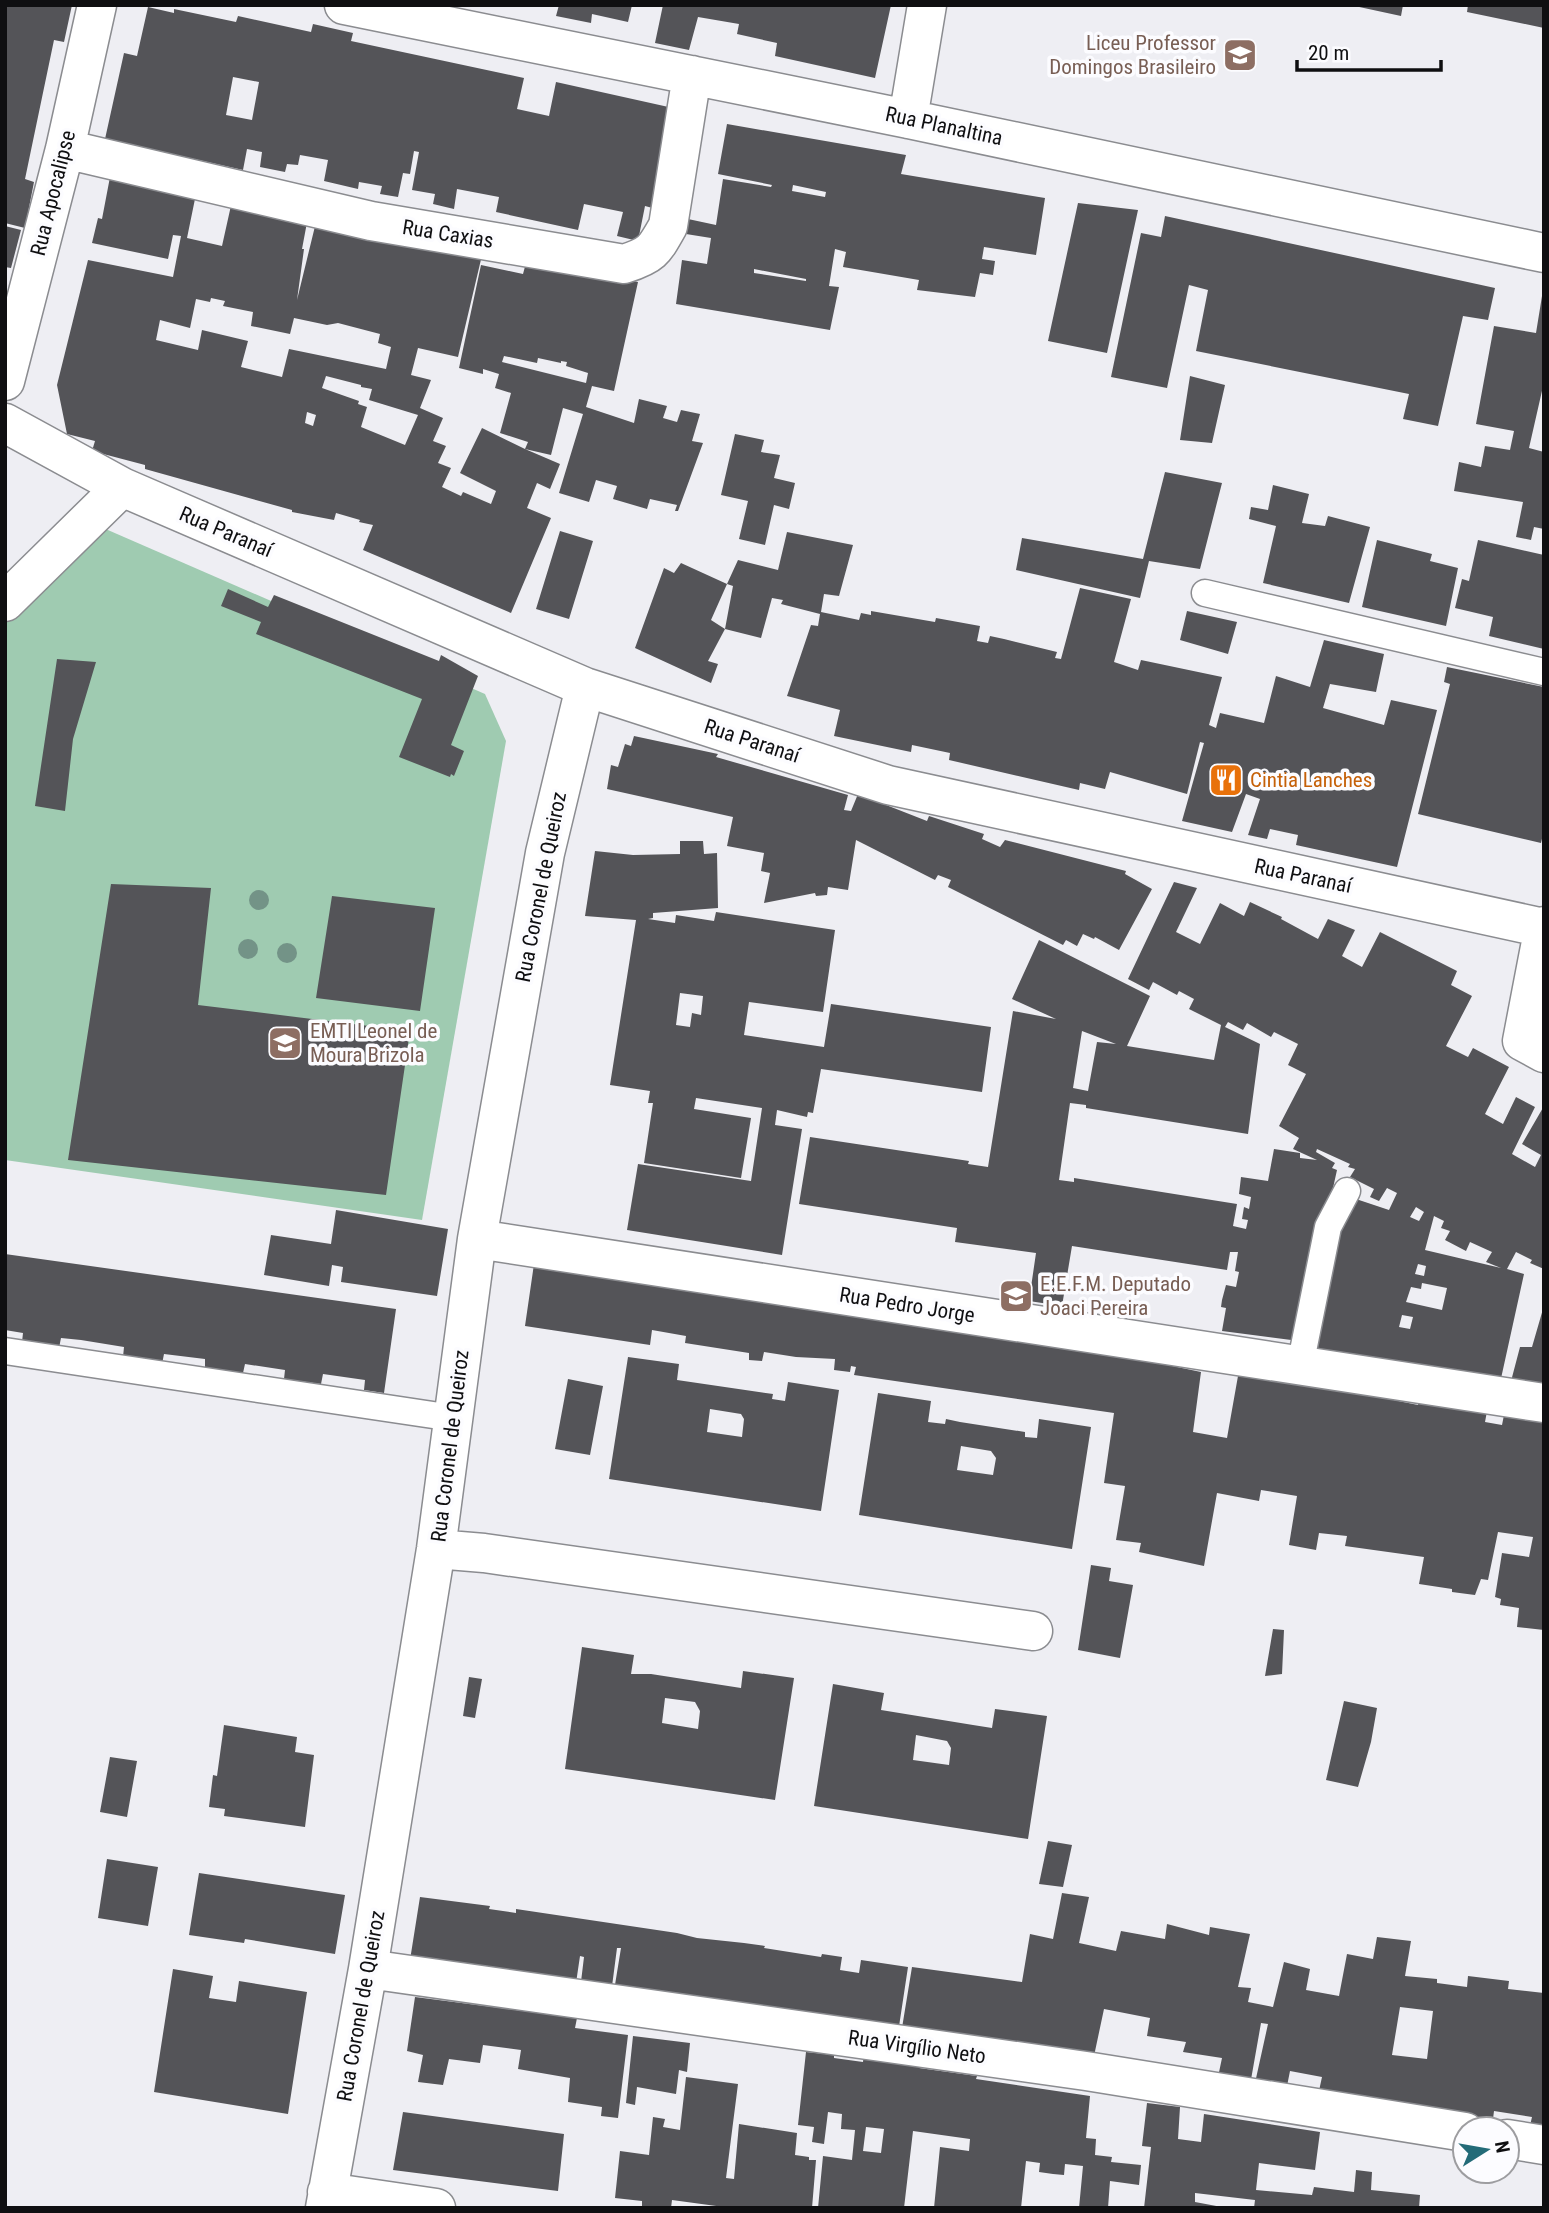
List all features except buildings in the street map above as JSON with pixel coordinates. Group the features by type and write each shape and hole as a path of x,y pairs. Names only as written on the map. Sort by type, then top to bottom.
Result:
{"street":[{"name":"Rua Apocalipse","path":"5,381 65,149 97,5"},
{"name":"Rua Planaltina","path":"344,5 908,119 1544,253"},
{"path":"908,119 927,5"},
{"name":"Rua Caxias","path":"65,149 371,221 624,264 643,258 656,248 668,226 692,75"},
{"name":"Rua Paranaí","path":"5,423 122,487 585,687 888,785 1544,927"},
{"path":"5,602 122,487"},
{"name":"Rua Coronel de Queiroz","path":"326,2200 368,1969 436,1549 477,1239 545,853 585,687"},
{"path":"1533,1047 1544,927"},
{"name":"Rua Pedro Jorge","path":"477,1239 1544,1403"},
{"path":"436,1549 484,1553 1032,1631"},
{"name":"Rua Virgílio Neto","path":"368,1969 1086,2071 1451,2130"},
{"path":"1521,2141 1544,2145"},
{"path":"326,2200 436,2208"}],"lane":[{"path":"1205,593 1544,672"},
{"path":"1300,1366 1328,1227 1347,1191"},
{"path":"5,1350 453,1418"}],"green space":[{"path":"101,527 485,694 506,741 422,1220 5,1160 5,623"}],"place":[{"name":"Liceu Professor Domingos Brasileiro","path":"1240,55"},
{"name":"Cintia Lanches","path":"1226,780"},
{"name":"EMTI Leonel de Moura Brizola","path":"285,1043"},
{"name":"E.E.F.M. Deputado Joaci Pereira","path":"1016,1296"}]}
